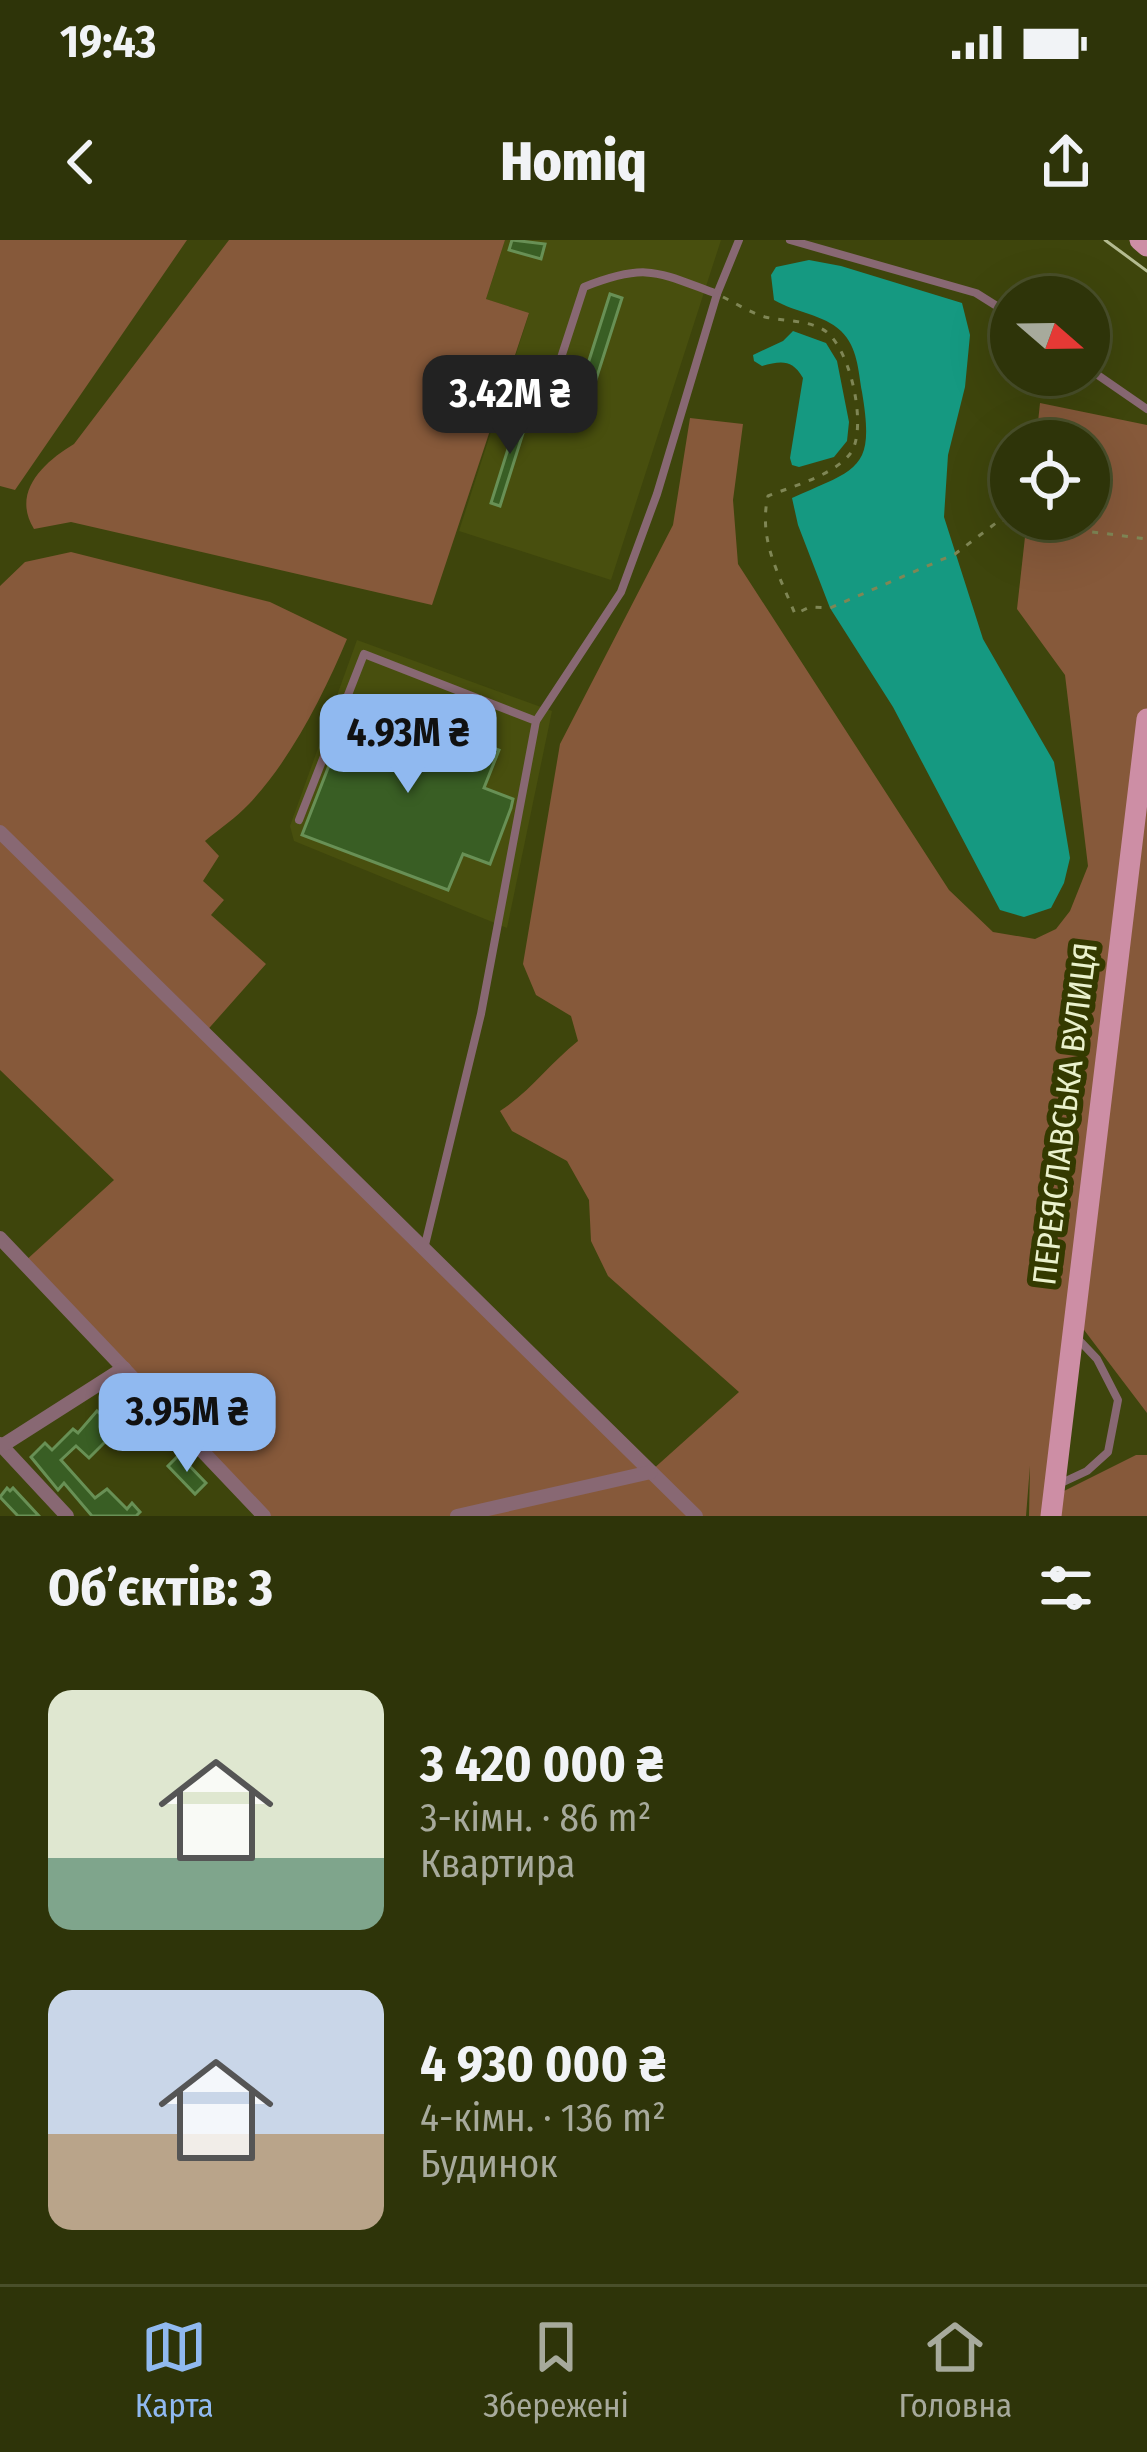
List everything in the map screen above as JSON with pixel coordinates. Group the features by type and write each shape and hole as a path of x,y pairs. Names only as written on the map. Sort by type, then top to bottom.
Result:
{"main road":[{"name":"ПЕРЕЯСЛАВСЬКА ВУЛИЦЯ","path":"1051,1516 1147,719"}],"street":[{"path":"0,832 696,1516"},
{"path":"0,1238 264,1516"},
{"path":"67,1516 1,1446 124,1368"},
{"path":"457,1516 651,1472"}],"lane":[{"path":"424,1250 482,1014 536,721 621,592 657,494 717,294 739,240"},
{"path":"790,240 976,293 990,302"},
{"path":"544,410 584,287 652,270 717,294"},
{"path":"1110,383 1147,409"},
{"path":"299,820 364,654 536,721"},
{"path":"1054,1487 1087,1471 1108,1452 1118,1400 1097,1360 1072,1332"}],"path":[{"path":"717,294 760,316 820,328 836,338 847,358 858,425 855,449 841,463 768,496 762,522 795,614 810,607 830,608 955,554 1000,520 1147,539"}],"shaded area":[{"path":"0,240 187,240 15,490 0,486"},
{"path":"229,240 505,240 486,299 529,313 432,605 71,522 34,529 26,503 34,479 74,444"},
{"path":"505,240 721,240 611,580 459,531 529,314 486,299"},
{"path":"1040,403 1147,425 1147,1413 1075,1318 1054,1496 1136,1455 1147,1455 1147,1516 1029,1516 1030,1466 1026,1516 264,1516 23,1263 114,1180 0,1070 0,586 25,562 71,552 270,602 347,639 317,704 278,768 244,809 205,841 219,856 203,881 224,900 211,915 266,964 203,1035 651,1471 739,1392 608,1276 591,1241 589,1200 567,1161 512,1131 500,1111 578,1041 571,1016 536,995 523,964 560,744 673,525 690,418 743,424 733,500 738,564 949,890 993,932 1035,939 1056,929 1070,911 1088,866 1065,675 1017,609 1025,540 1110,540 1110,420 1038,420"},
{"path":"357,640 552,711 507,928 294,841 290,826"}],"water":[{"path":"809,260 962,303 970,335 965,387 948,455 944,517 983,639 1054,762 1070,858 1051,908 1024,917 1000,910 893,707 830,608 798,525 792,498 847,472 863,452 866,437 858,368 847,338 826,321 774,300 771,275 776,267"},
{"path":"793,331 826,343 837,361 849,422 847,441 834,457 799,467 790,458 803,378 790,365 762,366 753,355"}],"building":[{"path":"512,240 545,244 541,259 509,250"},
{"path":"610,294 622,298 586,411 574,408"},
{"path":"521,408 530,411 500,506 491,503"},
{"path":"356,696 499,750 484,788 513,799 490,864 463,854 448,890 302,835"},
{"path":"125,1389 158,1423 148,1433 114,1400"},
{"path":"97,1411 125,1437 115,1447 107,1440 89,1458 76,1446 61,1460 95,1498 107,1489 127,1509 132,1503 140,1512 136,1516 92,1516 64,1483 58,1490 31,1457 45,1443 52,1450 73,1429 78,1433"},
{"path":"179,1455 206,1483 195,1494 168,1466"},
{"path":"13,1488 39,1516 18,1516 0,1497"}],"tram line":[{"path":"1105,240 1147,271"}]}
